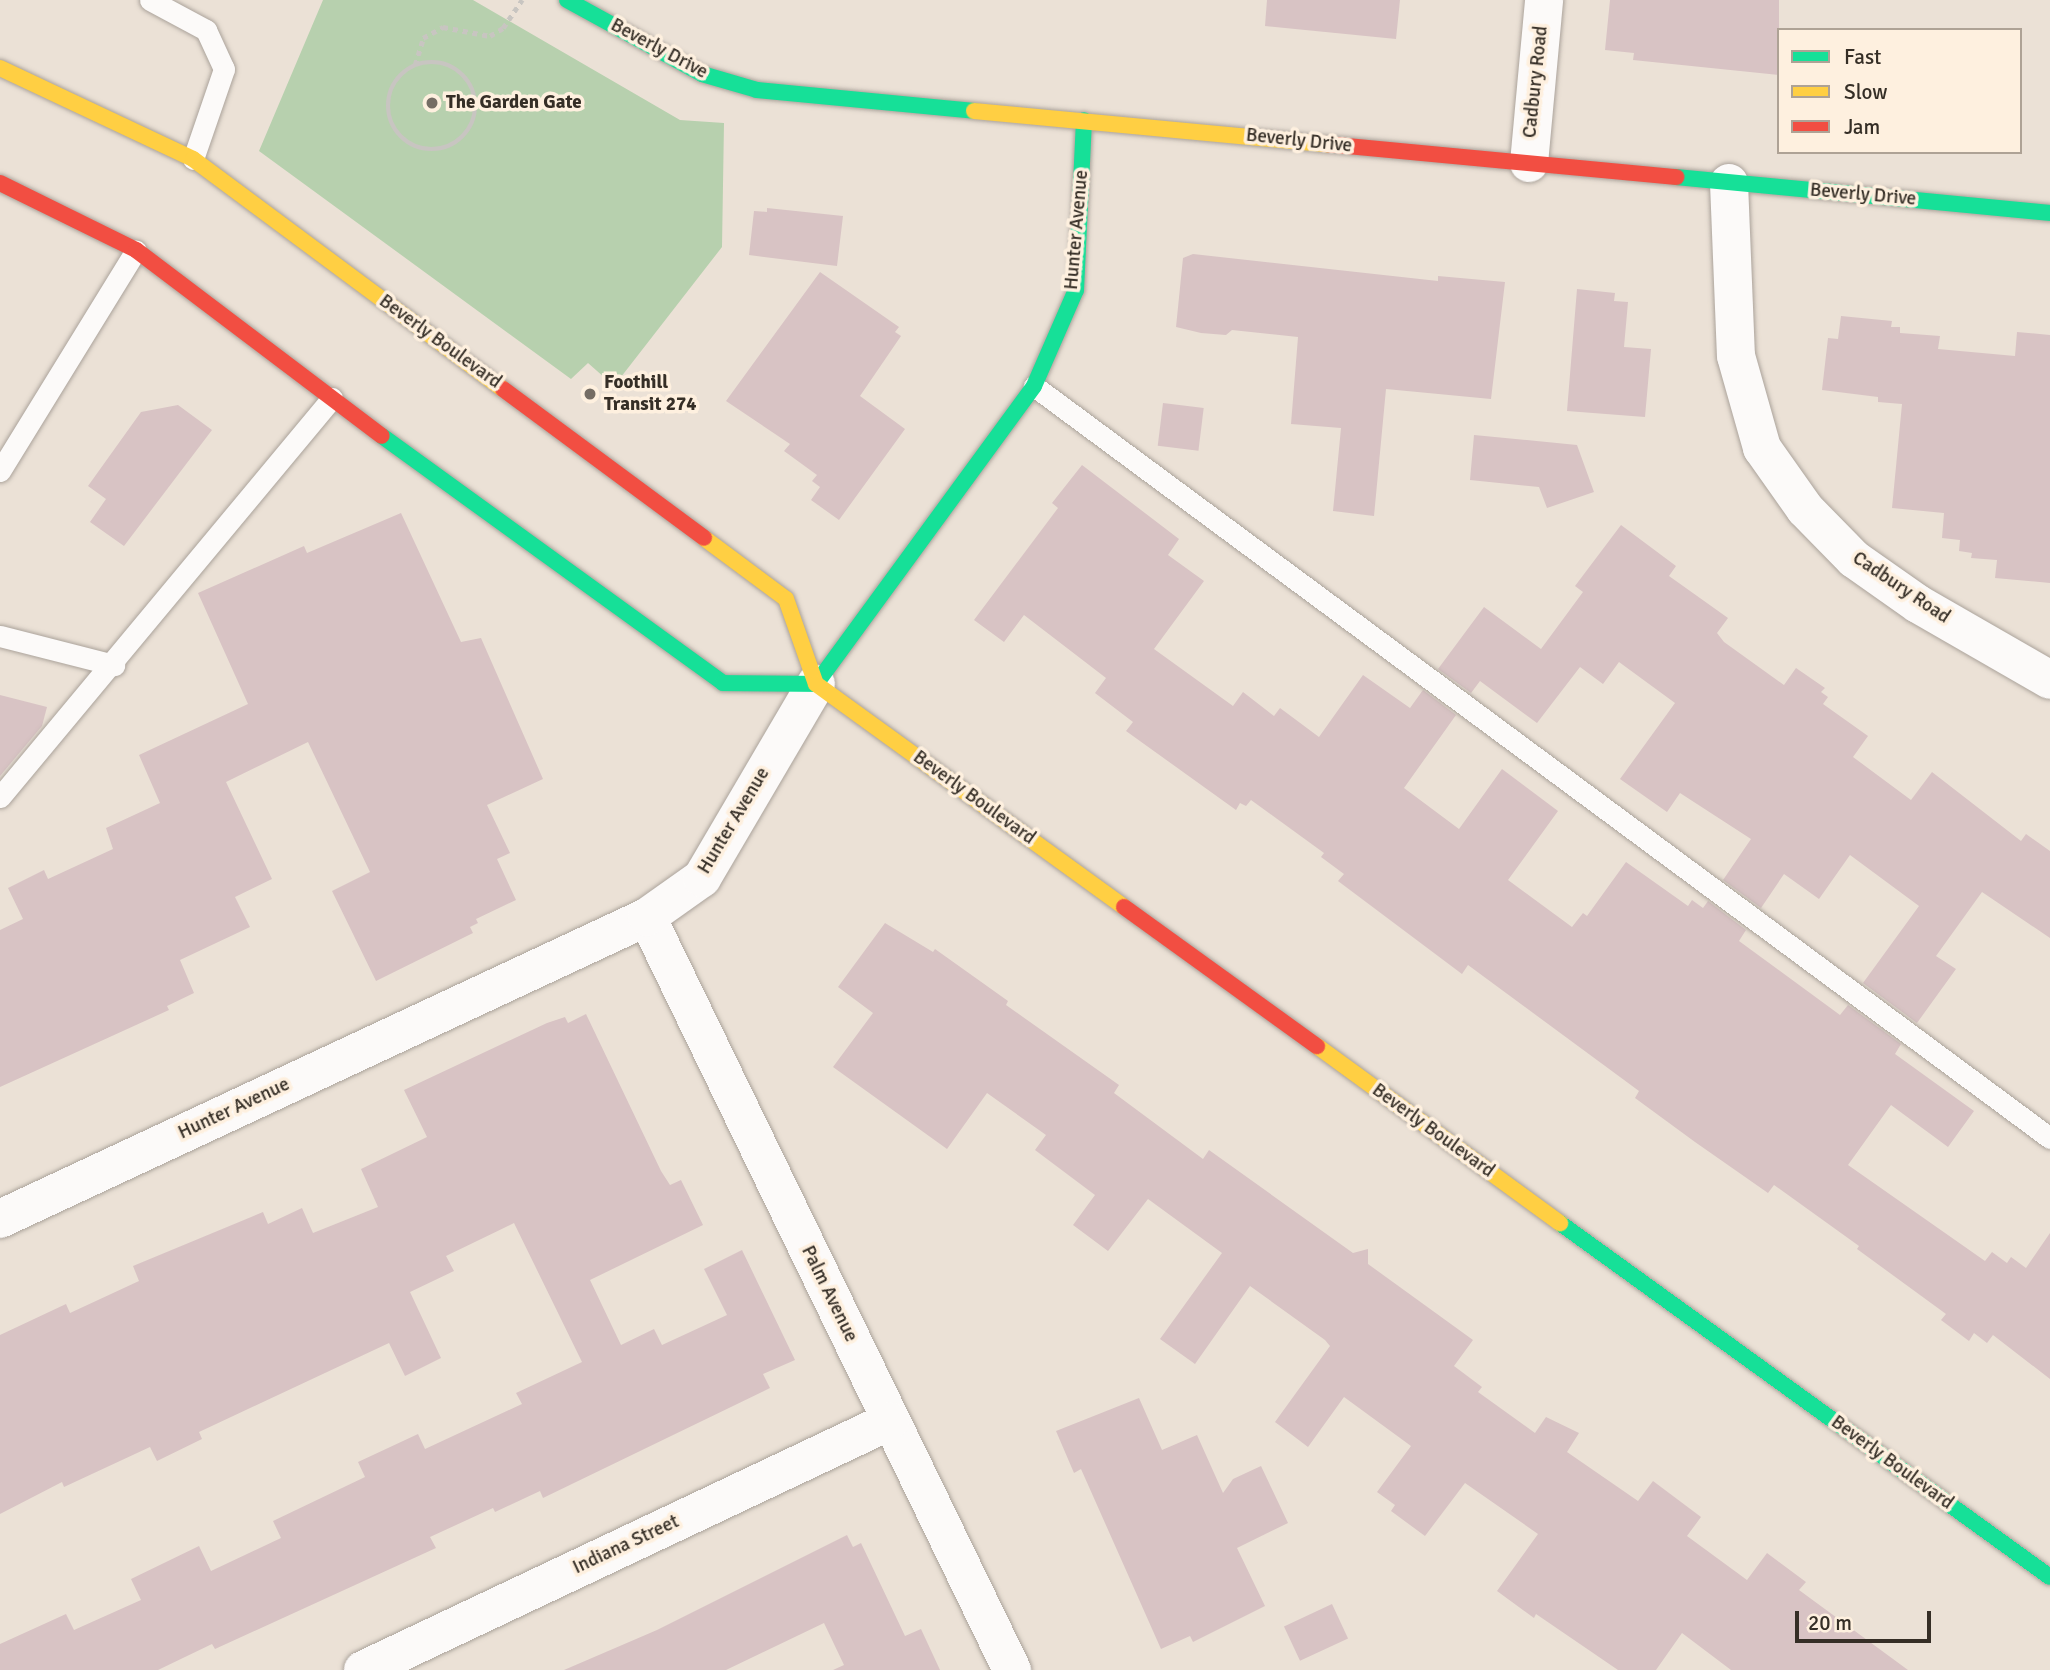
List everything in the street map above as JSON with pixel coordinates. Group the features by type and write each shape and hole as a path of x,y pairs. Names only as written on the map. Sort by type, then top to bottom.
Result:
{"main road":[{"name":"Beverly Drive","path":"567,0 702,74 757,90 2050,213"},
{"name":"Beverly Boulevard","path":"0,68 192,159 786,599 816,684 2050,1577"},
{"name":"Hunter Avenue","path":"816,684 1034,386 1076,290 1084,120"},
{"path":"0,183 136,250 332,398 723,683 816,684"}],"street":[{"name":"Cadbury Road","path":"1528,163 1544,0"},
{"name":"Cadbury Road","path":"1730,183 1736,356 1762,447 1805,509 1854,558 1919,604 2050,678"},
{"name":"Hunter Avenue","path":"0,1219 647,917 702,878 816,684"},
{"name":"Palm Avenue","path":"647,917 1012,1670"},
{"name":"Indiana Street","path":"363,1670 890,1421"}],"lane":[{"path":"150,0 206,30 224,69 192,159"},
{"path":"0,471 136,250"},
{"path":"1034,386 2050,1138"},
{"path":"0,797 114,666 171,589 332,398"},
{"path":"0,636 114,666"}],"path":[{"path":"415,65 444,63 458,69 474,92 477,106 468,132 445,149 417,148 404,140 389,115 393,86 415,65 423,38 443,27 491,36 503,28 522,0"}],"green space":[{"path":"323,0 473,0 680,120 724,123 722,247 614,386 588,363 571,379 259,151"}],"building":[{"path":"1267,0 1400,0 1396,39 1265,26"},
{"path":"1610,0 1779,0 1777,75 1633,60 1634,53 1605,50"},
{"path":"767,208 843,216 837,266 749,255 754,211 767,212"},
{"path":"1193,254 1438,281 1438,276 1505,282 1491,399 1386,389 1374,516 1333,511 1341,428 1291,424 1298,337 1232,330 1226,335 1201,333 1176,327 1183,258"},
{"path":"820,272 899,327 895,332 901,336 860,396 905,429 839,520 811,500 820,487 812,481 817,475 784,451 790,444 726,401"},
{"path":"1577,289 1615,293 1614,301 1628,302 1624,347 1651,349 1645,417 1567,411"},
{"path":"1841,316 1892,321 1891,327 1900,327 1900,333 1940,336 1938,349 2015,356 2017,332 2050,335 2050,583 1995,578 1997,560 1971,558 1972,553 1959,551 1960,540 1942,538 1944,513 1892,508 1902,404 1878,402 1878,397 1822,390 1828,338 1838,339"},
{"path":"1163,403 1204,408 1198,451 1158,446"},
{"path":"178,405 212,430 124,546 90,522 106,499 88,486 141,412"},
{"path":"1474,435 1577,445 1594,492 1547,508 1539,487 1470,480"},
{"path":"1082,465 1179,539 1168,555 1204,581 1154,649 1233,706 1243,692 1274,716 1280,708 1319,737 1363,675 1410,708 1423,690 1456,715 1404,788 1459,829 1502,769 1558,811 1508,880 1572,927 1583,913 1587,916 1626,862 1688,906 1692,900 1703,908 1708,901 1746,930 1739,941 1840,1015 1848,1005 1901,1044 1895,1054 1974,1111 1948,1147 1891,1105 1848,1165 1985,1261 1992,1252 2007,1263 2011,1257 2026,1268 2050,1233 2050,1379 1993,1335 1987,1343 1974,1333 1969,1341 1941,1320 1946,1314 1857,1249 1859,1246 1774,1185 1768,1193 1695,1142 1635,1098 1639,1091 1468,965 1462,974 1338,881 1344,874 1321,857 1324,853 1251,800 1246,806 1240,803 1236,810 1126,731 1133,722 1095,693 1106,678 1024,615 1004,642 974,620 1058,508 1052,503"},
{"path":"401,513 461,642 481,638 543,779 487,805 510,853 497,859 516,900 476,919 478,923 470,927 473,933 376,981 332,891 370,872 308,742 226,782 272,879 235,897 250,927 180,960 194,993 167,1006 169,1010 0,1087 0,930 23,919 8,888 44,870 48,879 113,849 106,828 160,803 139,755 248,704 198,593 304,546 307,553"},
{"path":"1621,525 1676,566 1669,576 1728,618 1717,633 1724,642 1784,685 1796,668 1825,688 1821,692 1828,697 1823,704 1868,736 1853,757 1911,800 1932,772 2021,841 2026,834 2050,851 2050,938 1982,892 1936,956 1956,969 1917,1023 1863,983 1919,906 1850,855 1819,899 1784,874 1761,908 1723,880 1751,839 1680,793 1667,812 1620,779 1675,703 1619,662 1603,684 1580,667 1537,723 1480,681 1471,693 1438,669 1484,607 1541,649 1583,592 1575,586"},
{"path":"0,695 47,707 42,726 0,776"},
{"path":"885,923 933,952 935,949 1008,1001 1006,1005 1119,1085 1114,1093 1203,1159 1209,1150 1353,1253 1368,1249 1368,1264 1473,1340 1454,1366 1482,1387 1478,1392 1535,1433 1546,1417 1579,1433 1567,1452 1638,1501 1653,1481 1701,1517 1687,1536 1747,1580 1767,1553 1806,1582 1799,1590 1908,1670 1731,1670 1682,1633 1656,1670 1618,1670 1536,1614 1534,1618 1497,1591 1538,1534 1465,1483 1425,1536 1391,1511 1395,1505 1377,1492 1411,1446 1344,1397 1308,1447 1275,1422 1330,1346 1325,1340 1250,1286 1195,1364 1160,1339 1222,1253 1148,1199 1108,1251 1073,1225 1095,1195 1035,1150 1046,1135 987,1093 947,1149 833,1067 873,1013 838,987"},
{"path":"586,1014 661,1171 670,1185 681,1180 703,1225 590,1280 621,1345 654,1329 662,1345 727,1315 704,1269 742,1250 795,1360 763,1374 770,1388 543,1498 540,1491 495,1512 493,1508 430,1537 436,1548 215,1649 212,1644 158,1670 0,1670 0,1644 66,1614 74,1630 141,1600 131,1579 199,1546 211,1571 281,1538 273,1521 365,1477 358,1462 418,1434 425,1449 522,1404 516,1393 582,1362 514,1223 446,1256 454,1271 410,1292 441,1358 405,1376 389,1343 199,1432 202,1439 157,1461 150,1447 64,1487 62,1482 0,1514 0,1335 66,1304 70,1313 139,1281 133,1266 263,1212 268,1224 302,1208 313,1233 378,1207 361,1169 427,1137 404,1090 547,1023 565,1017 568,1023"},
{"path":"1139,1398 1162,1450 1197,1435 1223,1493 1233,1479 1261,1466 1288,1523 1237,1548 1265,1606 1193,1642 1190,1636 1161,1649 1081,1469 1074,1473 1056,1431"},
{"path":"847,1535 853,1547 861,1543 905,1636 921,1629 940,1670 833,1670 844,1665 824,1623 726,1670 564,1670 657,1630"},
{"path":"1332,1604 1348,1638 1300,1661 1284,1626"}],"traffic: fast":[{"path":"567,0 702,74 757,90 974,111"},
{"path":"816,684 1034,386 1076,290 1084,120"},
{"path":"1676,177 2050,213"},
{"path":"382,436 723,683 816,684"},
{"path":"1560,1223 2050,1577"}],"traffic: slow":[{"path":"0,68 193,159 503,389"},
{"path":"974,111 1326,144"},
{"path":"704,538 786,599 816,684 1124,907"},
{"path":"1317,1046 1560,1223"}],"traffic: jam":[{"path":"1326,144 1676,177"},
{"path":"0,183 136,250 382,436"},
{"path":"503,389 704,538"},
{"path":"1124,907 1317,1046"}],"place":[{"name":"The Garden Gate","path":"432,103"},
{"name":"Foothill Transit 274","path":"590,394"}]}
